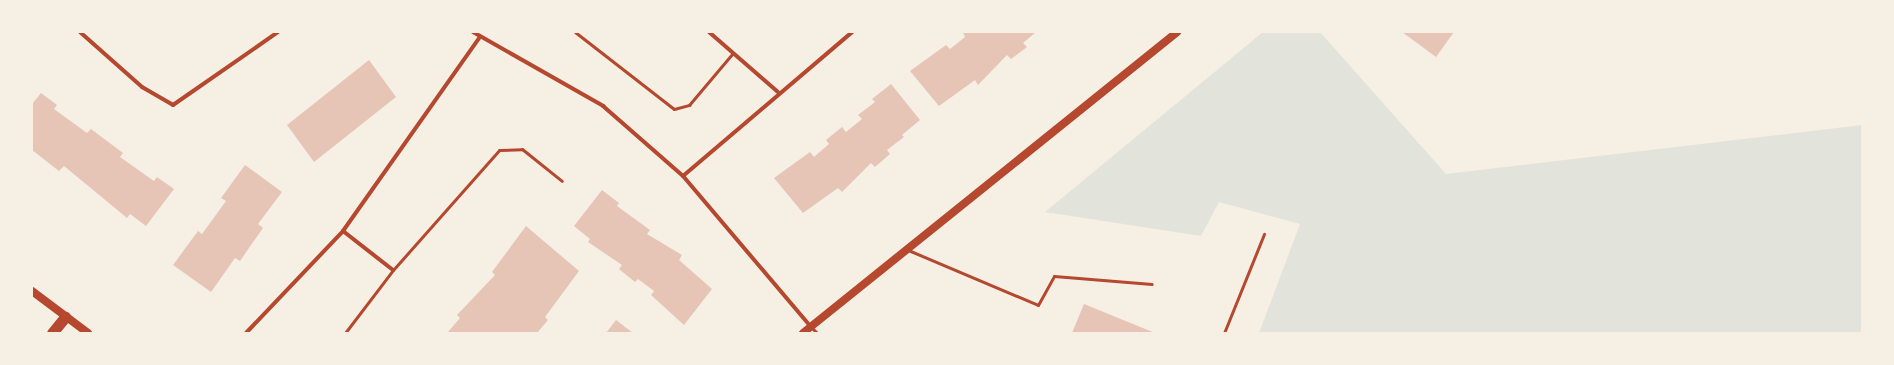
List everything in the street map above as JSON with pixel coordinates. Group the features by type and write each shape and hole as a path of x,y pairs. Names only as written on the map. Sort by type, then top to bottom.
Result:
{"highway":[{"path":"52,333 65,317"}],"main road":[{"path":"803,333 1177,32"},
{"path":"32,291 88,333"}],"street":[{"path":"80,32 142,88 172,106 278,32"},
{"path":"473,32 603,106 684,176 810,326"},
{"path":"709,32 778,92"},
{"path":"684,176 778,92 852,32"},
{"path":"246,333 343,231 480,37"},
{"path":"343,231 393,270"}],"lane":[{"path":"575,32 674,109 690,104 733,52"},
{"path":"345,333 393,270 499,150 522,149 562,181"},
{"path":"1224,333 1264,234"},
{"path":"906,249 1038,305 1054,276 1152,284"},
{"path":"810,326 817,333"}],"shaded area":[{"path":"1263,32 1320,32 1446,174 1862,125 1862,333 1259,333 1300,224 1219,202 1201,236 1045,212"}],"building":[{"path":"963,32 1036,32 1023,43 1027,47 1011,59 1007,55 978,85 975,80 939,106 910,71 946,45 950,49 965,37"},
{"path":"1402,32 1454,32 1436,57"},
{"path":"369,60 396,97 314,162 287,125"},
{"path":"891,84 920,120 902,135 904,137 887,150 890,154 875,167 871,163 842,192 838,188 803,213 774,178 810,152 814,157 829,144 826,140 842,127 846,132 862,119 858,115 875,102 872,99"},
{"path":"41,93 57,105 54,109 87,133 91,129 123,153 120,157 154,181 157,177 174,189 146,226 130,214 127,218 64,166 59,171 32,150 32,104"},
{"path":"245,165 282,192 258,224 263,228 240,261 235,258 211,292 173,265 198,231 202,234 226,201 221,198"},
{"path":"602,190 619,203 617,206 650,230 647,234 682,255 679,260 712,289 684,325 651,295 654,291 638,279 635,282 619,269 622,265 588,242 590,239 574,226"},
{"path":"526,226 579,271 545,317 548,320 537,333 447,333 460,318 457,315 495,275 492,272"},
{"path":"1084,304 1155,333 1072,333"},
{"path":"616,320 633,333 606,333"}]}
